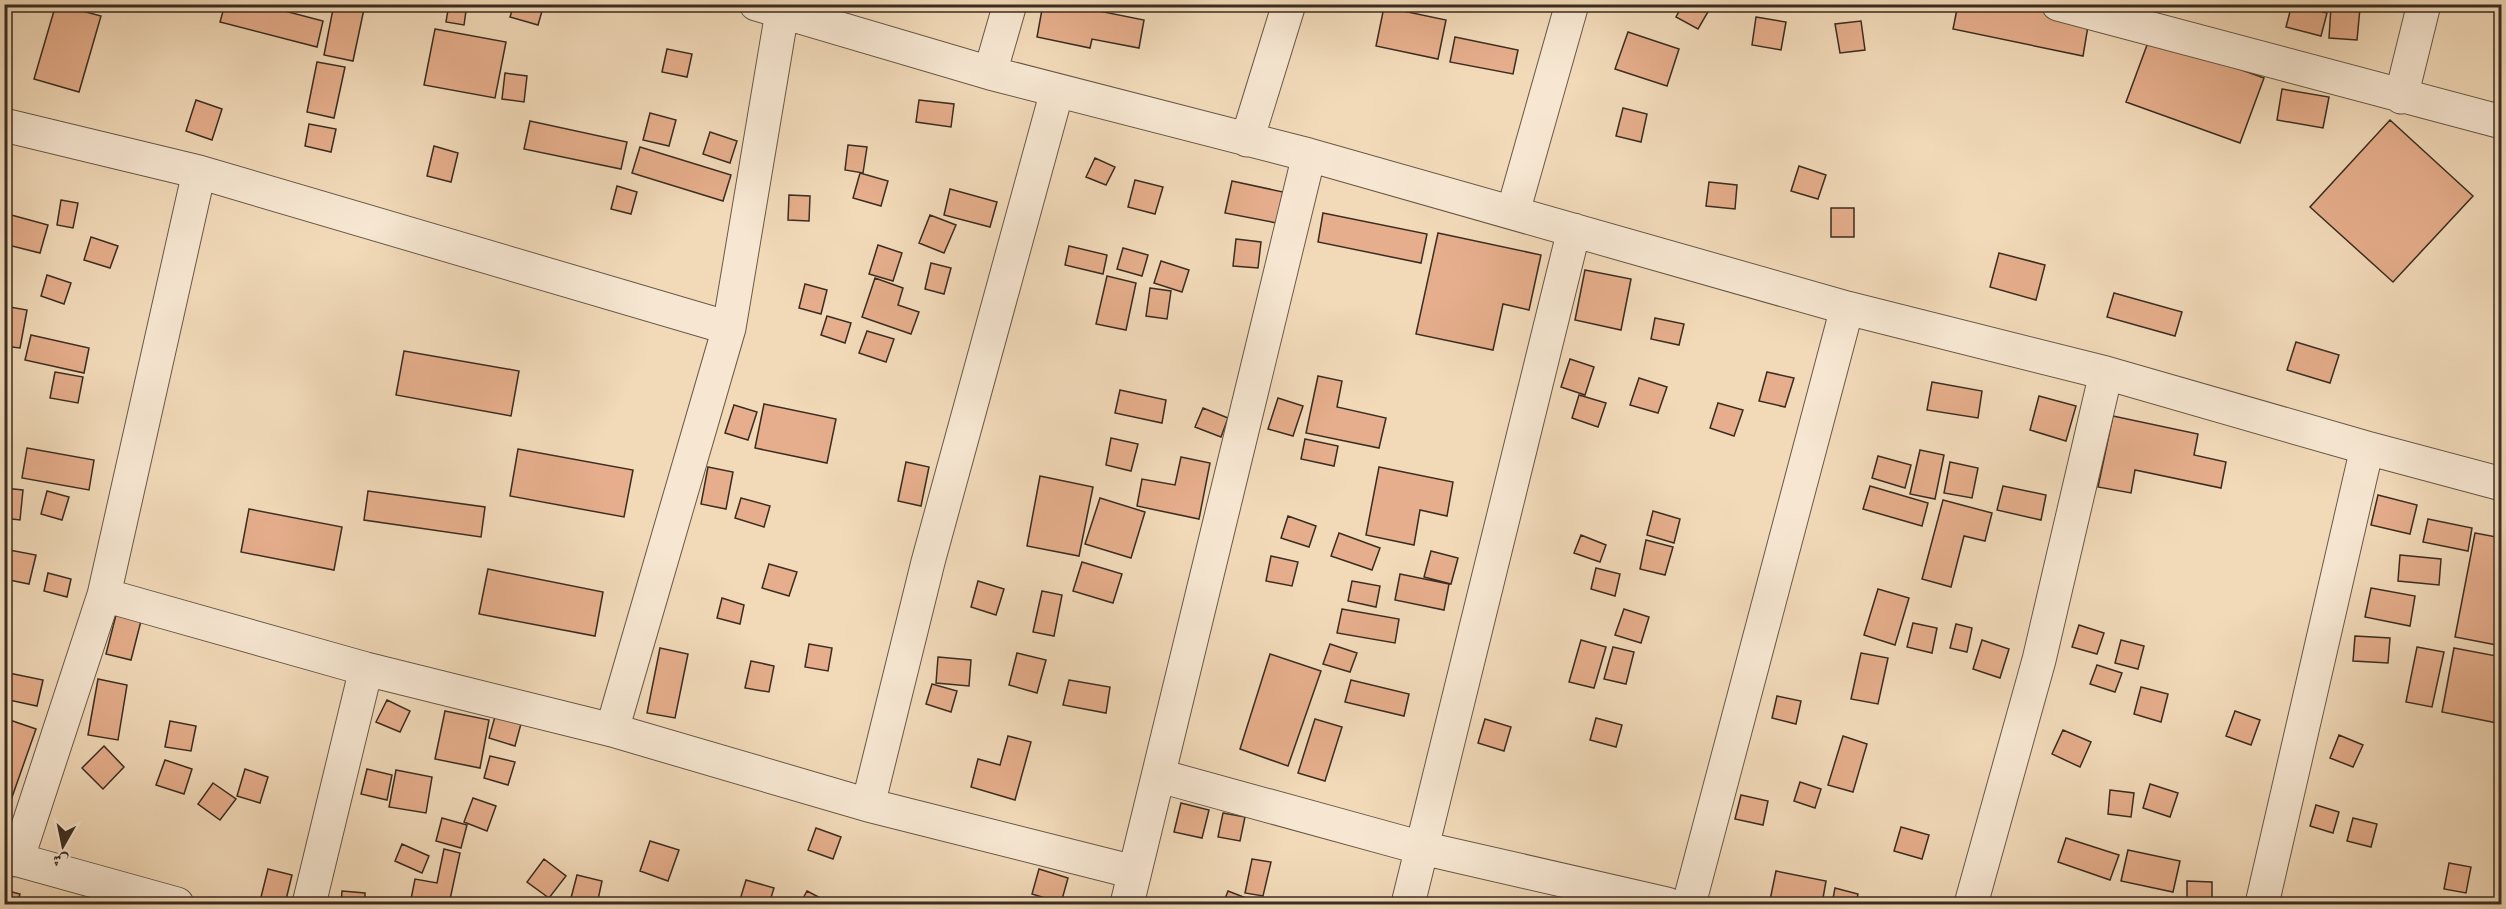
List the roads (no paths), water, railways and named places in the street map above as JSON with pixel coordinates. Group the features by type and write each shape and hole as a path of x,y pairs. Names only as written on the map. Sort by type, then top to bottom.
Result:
{"street":[{"path":"990,73 1010,4"},
{"path":"1247,140 1289,4"},
{"path":"1513,212 1572,4"},
{"path":"2058,4 2134,15 2402,97 2502,122"},
{"path":"2402,97 2424,4"},
{"path":"612,730 729,328 769,8 990,73 1309,155 1847,308 2106,373 2502,484"},
{"path":"868,805 928,562 1057,91"},
{"path":"4,125 199,172 729,328"},
{"path":"1127,904 1160,776 1309,155"},
{"path":"177,904 11,858 104,595 199,172"},
{"path":"1408,904 1574,230"},
{"path":"1689,904 1847,308"},
{"path":"1971,904 2039,660 2106,373"},
{"path":"2262,904 2367,448"},
{"path":"104,595 366,669 612,730 868,805 1134,872"},
{"path":"309,904 366,669"},
{"path":"1160,776 1422,848 1667,904"}]}
